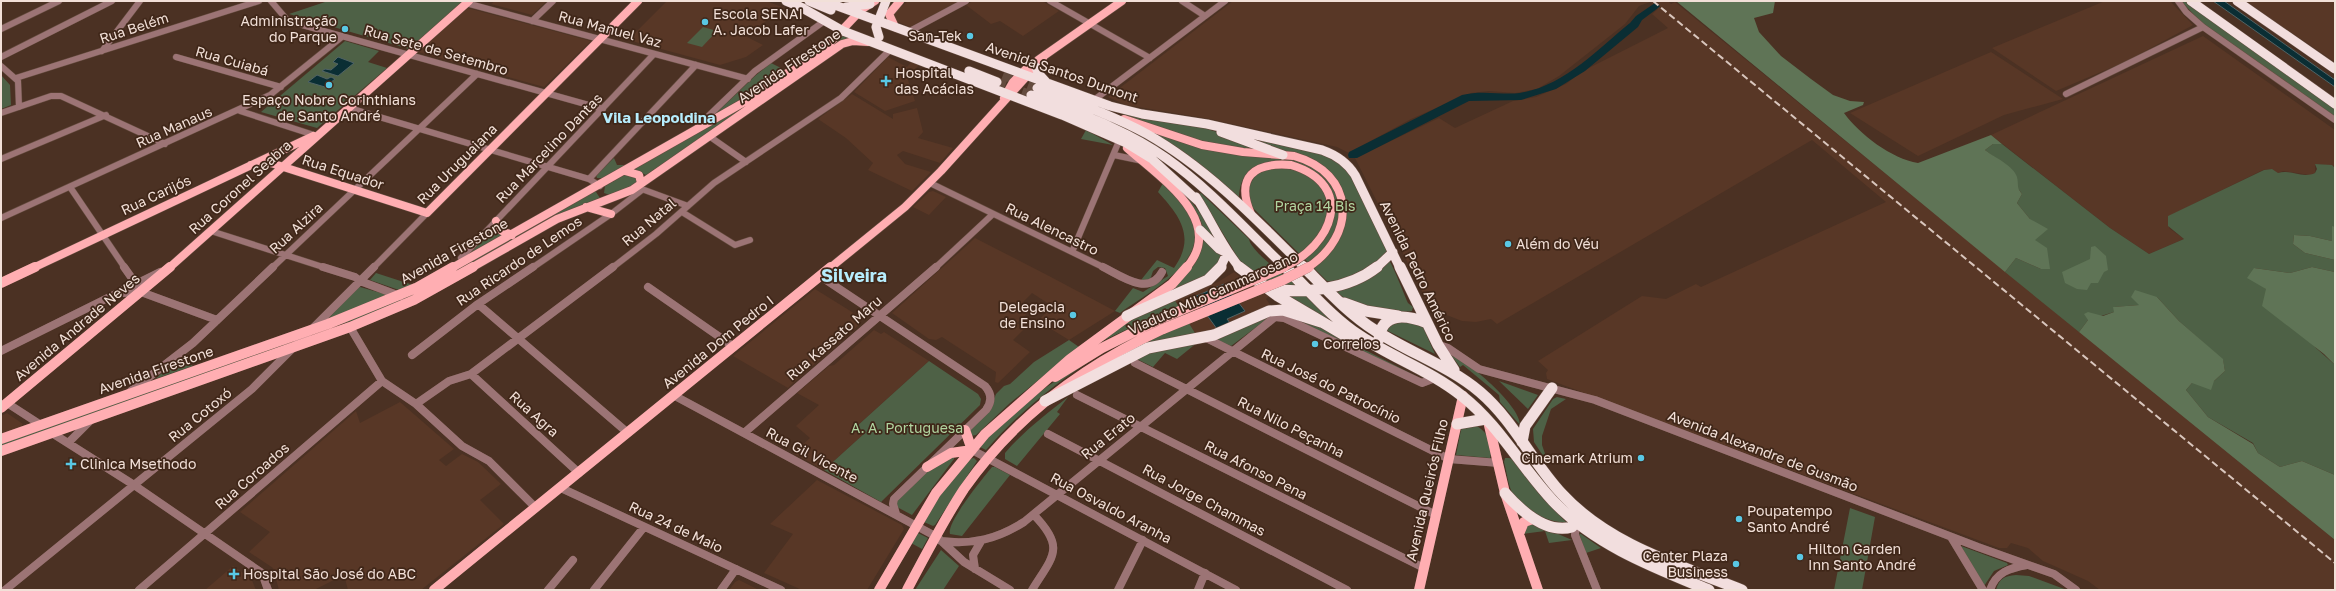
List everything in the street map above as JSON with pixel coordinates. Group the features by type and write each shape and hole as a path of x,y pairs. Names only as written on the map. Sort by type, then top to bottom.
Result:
{"highway":[{"name":"Avenida Santos Dumont","path":"786,1 845,28"},
{"name":"Avenida Santos Dumont","path":"809,1 856,16 1003,71 1024,76 1126,110 1189,121 1322,150 1344,160"},
{"name":"Avenida Santos Dumont","path":"824,1 840,7 856,16"},
{"path":"878,40 877,24 886,1"},
{"path":"2191,1 2335,104"},
{"path":"2236,1 2335,69"},
{"path":"840,7 872,2"},
{"name":"Avenida Santos Dumont","path":"797,5 823,22 845,28 997,82"},
{"name":"Avenida Santos Dumont","path":"877,24 894,27 908,32 1003,71"},
{"name":"Avenida Santos Dumont","path":"878,40 891,49 986,85 1007,95 1033,95 1107,115 1135,128 1175,152 1217,185 1361,321 1379,333 1458,375"},
{"path":"1036,67 1038,73 1049,84"},
{"path":"986,85 1003,81 1007,73 1003,71"},
{"path":"1033,95 1028,98 1030,91 1036,86 1049,84"},
{"name":"Avenida Santos Dumont","path":"1033,95 1152,159 1199,202"},
{"name":"Avenida Santos Dumont","path":"1033,95 1112,127 1153,149 1177,166 1202,188 1346,326 1386,353 1435,378 1463,396 1487,420 1545,492 1578,517"},
{"path":"1189,121 1283,155"},
{"name":"Avenida Pedro Américo","path":"1344,160 1356,175 1438,345 1458,375 1463,396"},
{"path":"1177,166 1214,225 1228,254 1247,275 1321,322 1366,347 1386,353"},
{"path":"1200,230 1219,249 1228,254"},
{"path":"1266,287 1283,291 1308,290 1350,282 1373,270 1393,252"},
{"path":"1127,316 1208,280 1219,271 1228,254"},
{"path":"1338,300 1361,309 1398,316 1411,316 1427,323"},
{"path":"1045,401 1112,365 1148,348 1222,332 1273,310 1287,311 1321,322"},
{"path":"1386,353 1380,343 1379,333 1383,325 1398,316"},
{"path":"1458,375 1489,400 1578,517 1620,552 1709,590"},
{"path":"1522,442 1526,424 1552,388"},
{"path":"1456,424 1487,420"},
{"path":"1505,493 1515,505 1533,519 1565,529 1572,527 1578,517"},
{"path":"1578,517 1602,527 1634,545 1742,590"}],"main road":[{"name":"Rua Uruguaiana","path":"427,213 638,1"},
{"path":"894,27 889,18 889,14 900,1"},
{"path":"1024,76 1043,58 1122,1"},
{"name":"Rua Coronel Seabra","path":"171,266 468,2"},
{"name":"Avenida Firestone","path":"1,439 311,330 400,296 600,186 790,73 832,42 856,16 872,2"},
{"name":"Avenida Firestone","path":"1,451 350,327 414,300 557,219 640,187 709,136 786,85 842,44 858,41 878,40"},
{"path":"1024,76 1036,67 1043,58"},
{"name":"Avenida Dom Pedro I","path":"434,590 675,396 905,207 930,183 1024,76"},
{"name":"Viaduto Milo Cammarosano","path":"1034,391 1102,348 1158,320 1300,259 1317,244 1329,220 1330,203 1327,190 1314,174 1283,155 1243,152 1202,145 1107,115"},
{"name":"Rua Carijós","path":"1,283 323,131"},
{"path":"879,590 917,525 944,483 999,421 1070,359 1172,284 1186,270 1198,250 1200,230 1196,216 1190,207 1144,161 1116,139"},
{"path":"271,163 271,159 277,152"},
{"name":"Viaduto Milo Cammarosano","path":"906,590 939,539 964,490 988,458 1016,427 1070,380 1091,365 1129,345 1294,274 1316,262 1328,250 1337,236 1342,222 1342,201 1339,189 1332,177 1322,168 1309,161 1292,160 1264,166 1253,172 1246,180 1244,199 1256,221"},
{"name":"Rua Equador","path":"251,165 271,163 283,166 427,213"},
{"path":"625,171 639,174 640,187"},
{"path":"600,186 600,194 607,200"},
{"path":"585,207 611,214"},
{"path":"496,221 502,231 512,235"},
{"name":"Avenida Andrade Neves","path":"4,406 138,288 171,266"},
{"name":"Avenida Queirós Filho","path":"1419,590 1463,396"},
{"path":"1487,420 1499,463 1505,493 1538,590"},
{"path":"965,430 966,440 972,450"},
{"path":"927,467 951,453 972,450"},
{"path":"1519,534 1524,522 1533,519"}],"street":[{"path":"1,29 48,3 59,1"},
{"path":"1,57 112,1"},
{"path":"102,51 140,1"},
{"name":"Rua Belém","path":"16,78 259,1"},
{"name":"Rua Sete de Setembro","path":"272,1 285,19 603,109"},
{"path":"532,21 553,1"},
{"path":"908,32 966,1"},
{"path":"1050,1 1150,58"},
{"path":"1182,1 1205,16"},
{"path":"1094,100 1225,1"},
{"path":"2178,1 2186,12 2203,26 2335,120"},
{"name":"Rua Manuel Vaz","path":"468,2 532,21 748,79"},
{"path":"689,134 748,79 823,22"},
{"path":"2066,94 2203,26"},
{"name":"Rua Manaus","path":"1,218 240,111 281,87 343,36"},
{"name":"Rua Natal","path":"416,404 449,381 471,374 682,212 714,183 841,98 891,49"},
{"name":"Rua Marcelino Dantas","path":"461,258 654,54"},
{"name":"Rua Cuiabá","path":"176,57 281,87"},
{"path":"589,179 696,65"},
{"path":"1,66 18,81 19,107"},
{"name":"Rua Alzira","path":"127,394 193,343 286,253 477,74"},
{"path":"1,113 59,95 106,115 165,144"},
{"path":"350,108 589,179 600,186"},
{"path":"240,111 314,135"},
{"path":"1,159 106,115"},
{"path":"709,136 746,162"},
{"path":"1072,252 1114,155 1116,139"},
{"path":"1114,155 1144,161"},
{"name":"Rua Alencastro","path":"930,183 1141,286 1148,286 1159,278 1162,272"},
{"path":"70,187 138,288 217,320"},
{"path":"640,187 688,206"},
{"name":"Rua Ricardo de Lemos","path":"412,355 478,304 611,214 640,187"},
{"path":"682,212 735,245 750,240"},
{"name":"Rua Uruguaiana","path":"295,346 427,213"},
{"name":"Rua Kassato Maru","path":"744,433 969,238 993,214"},
{"path":"211,231 286,253 355,277 360,281 400,296"},
{"path":"820,276 989,390 991,398 988,408 894,499 893,504 896,514"},
{"path":"648,287 734,347"},
{"path":"1,352 116,294 138,288"},
{"path":"478,304 628,433"},
{"name":"Rua Erato","path":"939,539 963,544 980,543 1012,530 1034,514 1232,352 1278,317 1422,383 1435,378"},
{"path":"350,327 382,381 416,404 462,446 489,461 536,508"},
{"name":"Rua José do Patrocínio","path":"1201,336 1449,459 1457,461 1499,463"},
{"name":"Avenida Alexandre de Gusmão","path":"1438,345 1448,348 1475,367 1594,400 1951,537 2054,574 2076,590"},
{"name":"Rua Cotoxó","path":"5,590 252,390 295,346"},
{"name":"Rua Nilo Peçanha","path":"1135,363 1436,514"},
{"name":"Rua Agra","path":"471,374 579,473"},
{"name":"Rua Coroados","path":"139,590 382,381"},
{"name":"Rua Afonso Pena","path":"1077,394 1424,568"},
{"name":"Rua Gil Vicente","path":"675,396 917,525 939,539 976,569 1010,590"},
{"path":"4,406 41,425"},
{"path":"68,443 94,418"},
{"path":"52,433 134,485 263,574 268,590"},
{"name":"Rua Jorge Chammas","path":"1048,434 1347,590"},
{"name":"Rua Osvaldo Aranha","path":"972,450 1058,494 1236,590"},
{"name":"Rua 24 de Maio","path":"561,488 781,590"},
{"path":"1032,590 1050,559 1054,547 1051,532 1034,514"},
{"path":"1578,517 1575,536 1597,590"},
{"path":"594,590 644,527"},
{"path":"1951,537 1983,590"},
{"path":"1118,590 1144,540"},
{"path":"976,569 973,563 973,554 980,543"},
{"path":"548,590 573,560"},
{"path":"1990,590 1994,579 2001,572 2027,565"},
{"path":"721,590 736,569"},
{"path":"1198,590 1205,573"}],"shaded area":[{"path":"495,1 547,1 532,15 491,4"},
{"name":"Escola SENAI A. Jacob Lafer","path":"667,1 766,1 785,8 745,36 763,45 746,57 720,65 628,40"},
{"path":"908,1 959,1 910,27 896,21 893,14"},
{"path":"973,1 1042,1 1059,11 1023,36 1000,21 991,24 966,5"},
{"path":"1233,1 1668,1 1671,4 1675,2 2335,540 2335,590 2100,590 2088,581 2043,561 2028,548 2011,543 2007,548 1999,548 1547,379 1546,373 1548,370 1538,361 1642,296 1666,299 1696,284 1701,287 1886,202 1812,140 1497,324 1491,319 1476,322 1462,321 1431,309 1355,158 1439,118 1455,128 1513,101 1536,97 1566,84 1581,72 1668,28 1652,14 1658,9 1650,2 1639,6 1625,24 1559,76 1537,89 1515,93 1489,91 1471,93 1411,119 1349,153 1337,147 1210,119 1126,105 1108,97"},
{"path":"2105,1 2170,1 2193,25 2127,61 2056,91 1992,48"},
{"path":"2246,1 2335,1 2335,62 2280,25"},
{"path":"467,8 591,41 544,87 418,52"},
{"path":"2203,36 2335,130 2335,166 2315,164 2315,173 2310,175 2283,171 2278,173 2271,169 2263,170 2169,216 2169,228 2184,239 2149,254 2110,228 1991,135"},
{"path":"1991,52 2063,99 2004,115 1918,156 1850,113"},
{"name":"Hospital das Acácias","path":"888,57 907,67 912,61 920,64 907,77 915,101 885,111 854,92"},
{"path":"852,94 893,119 893,114 917,108 923,132 918,138 953,148 940,163 903,151 897,155 905,164 931,172 912,191 868,170 873,163 846,138 818,119"},
{"path":"933,191 946,197 929,215 913,207 929,192"},
{"path":"975,238 1115,311 1069,340 1038,321 1052,306 1032,293 1023,302 1033,308 1017,323 1025,328 1013,340 1030,352 998,383 995,382 996,372 942,337 936,340 929,339 892,313"},
{"path":"1234,272 1252,286 1269,296 1266,299 1271,306 1211,332 1195,333 1174,299 1218,282"},
{"path":"815,289 860,317 861,323 788,388 733,356"},
{"path":"874,330 881,334 884,332 929,361 857,426 866,432 824,470 793,453 810,438 796,426 819,405 797,393 829,366 834,365"},
{"path":"400,402 454,449 439,460 446,466 462,454 478,462 501,484 480,500 504,524 421,590 348,590 344,575 314,590 279,590 273,568 249,552 270,532 240,512 356,411 360,423"},
{"path":"7,413 23,424 21,427 1,434 1,416"},
{"path":"817,480 902,525 904,529 867,590 802,590 764,573 793,534 770,524"},
{"name":"Hospital São José do ABC","path":"233,566 251,578 256,590 205,590"},
{"path":"739,580 759,590 729,590 735,582"}],"green space":[{"path":"328,1 463,1 409,49 289,14"},
{"path":"1676,1 1775,1 1773,13 1754,18 1759,32 1781,56 1833,95 1850,101 1864,102 1863,105 1844,113 1850,121 1867,137 1887,151 1908,161 1918,163 1991,135 2002,144 1993,144 1985,150 2008,165 2015,173 2018,188 2022,194 2017,203 2030,219 2048,229 2035,240 2047,248 2050,269 2041,269 2016,258 2005,272"},
{"path":"2181,1 2184,1 2335,109 2335,117 2201,22"},
{"path":"703,27 717,31 702,47 687,43"},
{"path":"844,34 852,37 646,175 634,169 827,49"},
{"name":"Espaço Nobre Corinthians de Santo André","path":"345,41 379,51 368,62 387,68 317,128 261,112"},
{"path":"771,63 787,71 713,116 755,76"},
{"path":"1,75 10,85 11,105 1,109"},
{"path":"1103,106 1204,128 1220,133 1249,148 1235,149 1218,147 1198,142 1176,135"},
{"path":"1086,130 1113,145 1081,139"},
{"name":"Praça 14 Bis","path":"1149,130 1189,143 1281,152 1229,133 1319,152 1330,157 1346,169 1351,175 1373,219 1386,252 1381,258 1360,274 1335,282 1327,281 1250,205 1247,190 1257,172 1292,162 1271,162 1255,167 1248,172 1243,179 1239,199 1177,148"},
{"path":"1993,144 2002,144 2110,228 2149,254 2184,239 2168,226 2168,216 2264,170 2272,169 2278,173 2287,172 2310,175 2315,173 2317,169 2315,164 2332,165 2335,168 2335,227 2332,227 2332,241 2310,236 2294,235 2293,244 2305,253 2335,260 2335,272 2312,267 2290,273 2254,268 2266,289 2316,348 2335,365 2335,475 2302,461 2280,467 2258,453 2253,443 2208,417 2186,390 2192,383 2214,381 2225,371 2223,360 2179,321 2157,297 2139,305 2114,307 2114,312 2088,320 2079,332 2005,272 2016,258 2041,269 2030,219 2017,203 2022,194 1997,159 1985,150"},
{"path":"614,158 617,165 626,165 603,178 597,178 596,175"},
{"path":"626,174 637,177 637,182 617,193 604,193 605,186"},
{"path":"1171,181 1194,205 1210,226 1216,237 1220,256 1216,266 1205,277 1164,295 1192,266 1200,253 1204,240 1203,227 1197,213"},
{"path":"1163,183 1186,208 1194,226 1195,242 1188,257 1178,270 1149,294 1120,313 1115,311 1133,288 1143,292 1168,276 1165,268 1158,267 1153,271 1150,280 1141,280 1157,260 1174,268 1181,257 1184,246 1182,227 1179,218 1158,192"},
{"path":"593,192 596,192 600,198 554,217 411,297 361,318 319,331 375,310"},
{"name":"Praça 14 Bis","path":"1201,193 1249,239 1251,244 1262,257 1297,286 1273,286 1241,263 1199,194"},
{"path":"2332,226 2335,227 2335,260 2305,253 2293,244 2294,235 2310,236 2332,241"},
{"path":"495,227 504,235 469,254 494,228"},
{"path":"2095,246 2106,256 2108,270 2104,272 2098,283 2091,283 2087,290 2077,289 2065,283 2062,272 2090,259 2091,247"},
{"path":"1389,261 1396,273 1408,303 1413,307 1412,311 1394,312 1372,309 1352,302 1337,292"},
{"path":"2312,267 2335,272 2335,365 2324,354 2262,306 2266,289 2247,278 2254,268 2290,273"},
{"path":"376,273 413,285 399,290 370,280"},
{"path":"360,287 388,295 328,319 356,289"},
{"path":"2135,290 2157,297 2179,321 2223,359 2225,371 2214,381 2211,390 2192,383 2186,390 2208,417 2253,444 2258,453 2280,467 2302,461 2335,475 2335,540 2079,332 2088,320 2084,314 2088,312 2103,316 2114,312 2113,307 2139,305 2131,297"},
{"path":"1304,293 1341,329 1282,295"},
{"path":"1174,299 1195,333 1146,345 1098,366 1174,329 1164,312 1094,345 1133,316"},
{"path":"1270,314 1312,323 1418,377 1271,316 1231,346 1215,339"},
{"path":"1404,319 1423,327 1435,354 1386,330 1387,326"},
{"path":"1069,340 1079,347 1010,403 976,435 971,436 969,431 991,407 996,394 1004,386 1010,384 1034,362"},
{"path":"1198,342 1177,359 1165,353 1153,367 1137,359 1129,364 1124,362 1142,354"},
{"path":"291,343 1,447 1,443"},
{"path":"1099,355 1068,376 1040,398 1012,422 986,450 980,447 990,435 1032,397 1058,379"},
{"path":"1451,355 1469,365 1503,396 1518,417 1520,425 1500,402 1499,395 1463,365 1460,367"},
{"path":"180,358 193,366 155,379"},
{"name":"A. A. Portuguesa","path":"929,361 978,394 981,399 980,405 881,502 824,470 866,432 856,427"},
{"path":"1499,381 1538,395 1528,409"},
{"path":"1068,397 1057,412 1060,414 1017,466 1005,459 1005,453 1019,438"},
{"path":"1557,397 1566,399 1551,409 1542,436 1542,445 1549,465 1534,442 1533,429 1553,399"},
{"path":"1474,425 1483,430 1488,438 1491,448 1490,458 1456,455 1461,430 1463,427"},
{"path":"954,456 954,459 912,515 897,507 896,500 929,468"},
{"path":"974,458 977,461 935,525 933,526 924,522 941,493 969,459"},
{"path":"1505,458 1512,459 1540,495 1566,522 1552,521 1537,515 1518,501 1509,484 1504,462"},
{"path":"992,467 995,467 1010,475 962,536 950,534 950,528 959,511"},
{"path":"1850,508 1875,517 1862,590 1834,590"},
{"path":"1529,524 1535,524 1572,540 1549,543 1545,531 1523,534 1524,528"},
{"path":"918,533 928,538 922,549 911,543"},
{"path":"1579,534 1581,534 1601,548 1586,553"},
{"path":"1961,546 2007,563 2008,565 1994,571 1984,586"},
{"path":"941,550 959,566 943,590 915,590"},
{"path":"2008,576 2029,576 2067,590 1996,590 2000,581"}],"water":[{"path":"2213,1 2224,1 2335,80 2335,87"},
{"path":"338,57 354,63 338,76 322,71 325,69 331,70 338,64 333,62"},
{"path":"317,75 327,79 331,77 335,79 325,87 308,82"},
{"path":"1224,284 1245,311 1227,319 1230,323 1217,329 1194,297"}],"waterway":[{"path":"1353,155 1466,98 1473,96 1514,97 1537,92 1552,86 1567,78 1595,58 1634,25 1639,18 1655,6"}],"tunnel":[{"path":"1003,75 1037,88"},
{"path":"997,82 1031,95"}],"railway":[{"path":"1653,1 2335,563"}],"place":[{"name":"Escola SENAI A. Jacob Lafer","path":"705,22"},
{"name":"Administração do Parque","path":"345,29"},
{"name":"San-Tek","path":"970,36"},
{"name":"Hospital das Acácias","path":"886,81"},
{"name":"Espaço Nobre Corinthians de Santo André","path":"329,85"},
{"name":"Além do Véu","path":"1508,244"},
{"name":"Delegacia de Ensino","path":"1073,315"},
{"name":"Correios","path":"1315,344"},
{"name":"Cinemark Atrium","path":"1641,458"},
{"name":"Clinica Msethodo","path":"71,464"},
{"name":"Poupatempo Santo André","path":"1739,519"},
{"name":"Hilton Garden Inn Santo André","path":"1800,557"},
{"name":"Center Plaza Business","path":"1736,564"},
{"name":"Hospital São José do ABC","path":"234,574"}],"district":[{"name":"Vila Leopoldina","path":"659,118"},
{"name":"Silveira","path":"854,276"}]}
